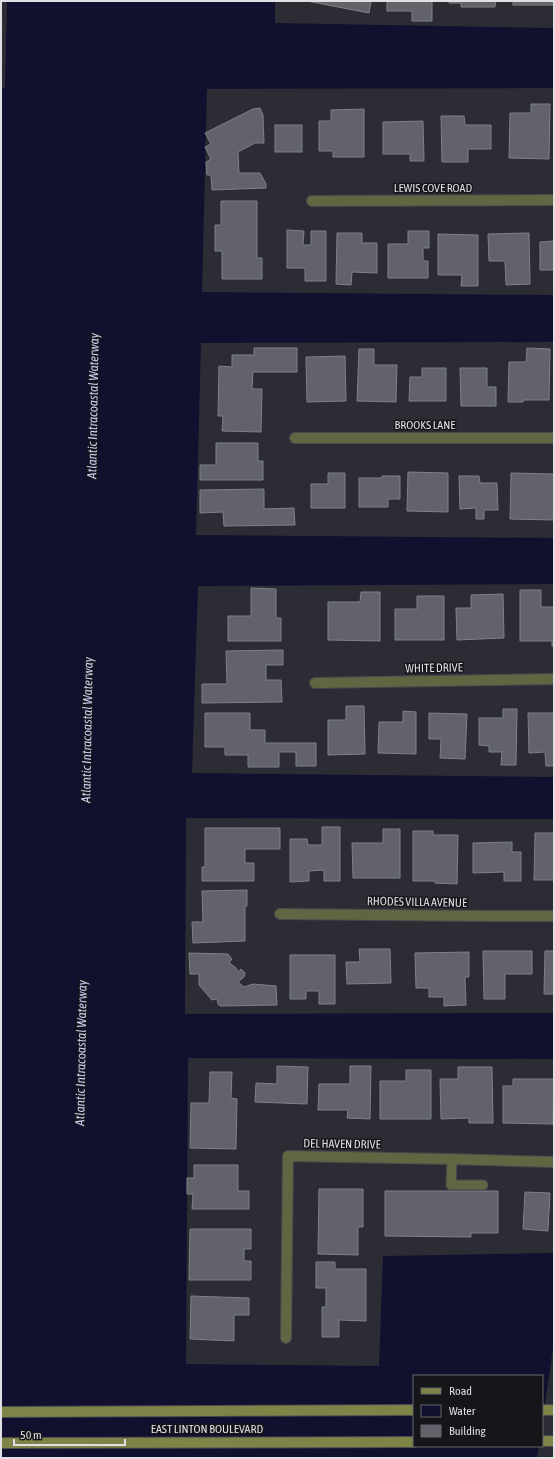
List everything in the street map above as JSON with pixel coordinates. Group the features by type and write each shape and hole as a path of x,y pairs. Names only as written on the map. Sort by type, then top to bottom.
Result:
{"main road":[{"name":"EAST LINTON BOULEVARD","path":"1,1412 413,1410"},
{"path":"543,1410 554,1410"},
{"path":"543,1441 554,1441"},
{"name":"EAST LINTON BOULEVARD","path":"1,1443 413,1442"}],"street":[{"name":"LEWIS COVE ROAD","path":"312,201 554,200"},
{"name":"BROOKS LANE","path":"295,438 554,438"},
{"name":"WHITE DRIVE","path":"315,683 554,679"},
{"name":"RHODES VILLA AVENUE","path":"280,914 554,916"},
{"name":"DEL HAVEN DRIVE","path":"286,1338 288,1156 554,1162"}],"lane":[{"path":"452,1159 451,1185 483,1186"}],"water":[{"name":"Atlantic Intracoastal Waterway","path":"7,1 275,1 275,23 554,28 554,88 207,89 202,292 554,295 554,342 201,343 196,535 554,538 554,584 198,586 192,773 554,777 554,819 186,818 185,1014 554,1013 554,1059 188,1058 186,1364 379,1366 383,1256 554,1253 554,1341 543,1419 543,1375 413,1375 413,1447 539,1447 537,1458 1,1458 1,88 5,88"}],"building":[{"path":"307,1 371,1 369,13"},
{"path":"387,1 432,1 432,21 412,21 412,11 387,11"},
{"path":"449,1 496,1 495,7 461,7 461,3 449,3"},
{"path":"513,1 554,1 554,5 513,5"},
{"path":"531,104 550,104 549,159 509,158 510,113 531,113"},
{"path":"260,108 263,115 264,143 255,143 238,152 239,173 260,173 266,184 266,188 212,190 211,175 207,175 206,162 211,159 205,147 211,144 205,133 253,109"},
{"path":"364,109 364,157 333,157 333,151 319,151 319,121 331,121 331,110"},
{"path":"441,116 464,116 465,125 491,125 491,149 468,149 468,162 442,162"},
{"path":"423,121 424,161 410,161 410,154 383,154 383,122"},
{"path":"275,125 302,125 302,152 275,152"},
{"path":"221,201 257,201 257,258 262,258 262,279 222,279 222,251 215,251 215,225 221,225"},
{"path":"287,230 304,231 303,245 311,245 311,231 326,231 326,281 305,281 305,268 287,268"},
{"path":"408,231 429,231 429,248 423,248 423,261 428,261 428,278 388,278 388,244 408,244"},
{"path":"337,233 362,233 362,243 377,243 377,273 352,272 351,285 336,284"},
{"path":"529,233 530,284 506,285 505,261 489,261 488,234"},
{"path":"438,234 478,235 478,286 461,286 462,275 438,275"},
{"path":"554,241 554,270 540,270 540,242"},
{"path":"254,348 297,348 297,372 253,372 252,389 262,389 261,432 222,431 223,416 218,416 219,366 232,367 232,355 254,355"},
{"path":"527,348 550,349 549,400 523,400 523,402 508,402 509,362 526,362"},
{"path":"359,349 374,349 374,365 397,365 396,402 357,401"},
{"path":"345,356 346,401 307,402 306,357"},
{"path":"422,368 446,368 446,401 409,401 410,377 422,377"},
{"path":"460,368 487,368 487,387 496,387 496,406 461,406"},
{"path":"216,443 258,443 258,461 263,461 263,480 200,480 200,465 216,465"},
{"path":"408,472 448,473 448,512 407,511"},
{"path":"328,473 345,473 345,508 311,508 311,484 328,484"},
{"path":"511,473 554,474 554,520 510,519"},
{"path":"382,476 400,476 400,499 388,499 388,507 359,507 359,478 382,478"},
{"path":"459,476 479,476 480,483 497,483 498,510 484,510 484,519 476,519 476,508 460,509"},
{"path":"264,489 264,509 294,508 295,525 224,526 223,512 200,513 200,490"},
{"path":"251,588 276,589 276,618 281,618 281,641 228,641 228,616 251,616"},
{"path":"520,590 541,590 541,607 554,607 554,646 552,646 552,641 520,641"},
{"path":"361,592 380,592 380,641 328,640 328,602 360,602"},
{"path":"503,594 504,638 457,640 456,608 471,608 471,595"},
{"path":"417,596 444,596 444,640 395,640 395,609 417,609"},
{"path":"283,650 283,665 266,665 266,680 281,680 282,702 202,703 202,684 227,684 226,651"},
{"path":"346,706 364,706 365,754 328,755 328,720 346,720"},
{"path":"503,709 517,709 516,765 501,765 502,752 489,752 489,746 479,745 479,718 503,718"},
{"path":"403,711 416,712 416,754 378,753 379,722 403,722"},
{"path":"205,713 250,713 250,730 265,730 265,743 316,743 316,766 296,766 296,752 279,752 279,767 248,767 248,755 225,755 225,747 205,747"},
{"path":"429,713 467,714 465,759 440,758 441,739 429,739"},
{"path":"528,713 554,713 554,766 546,766 545,752 529,753"},
{"path":"322,827 340,827 340,881 324,881 324,870 309,871 309,881 290,882 290,839 307,839 308,845 322,845"},
{"path":"205,828 280,828 280,849 245,849 245,863 254,863 254,881 202,881 202,867 205,867"},
{"path":"383,829 400,829 400,878 353,878 352,843 383,843"},
{"path":"413,831 433,831 433,835 458,835 457,884 435,883 435,881 413,881"},
{"path":"535,833 554,833 554,880 534,880"},
{"path":"512,842 512,852 521,852 521,881 504,881 504,872 473,873 473,843"},
{"path":"247,890 247,906 245,906 245,941 193,943 192,922 203,922 202,891"},
{"path":"359,949 390,949 391,983 347,984 346,962 360,962"},
{"path":"483,951 532,951 532,974 505,974 505,999 484,999"},
{"path":"545,951 554,951 554,994 544,994"},
{"path":"469,952 469,977 465,977 466,1005 444,1006 444,997 429,997 429,988 416,988 415,953"},
{"path":"189,953 228,954 232,959 229,963 239,972 241,969 245,973 244,977 238,982 244,987 253,984 276,986 277,1005 220,1006 217,999 212,1000 199,985 199,974 190,974"},
{"path":"290,955 335,955 335,1004 319,1004 319,991 306,991 306,999 290,999"},
{"path":"277,1066 308,1067 307,1104 255,1102 256,1083 277,1084"},
{"path":"350,1066 371,1066 370,1119 347,1118 348,1110 318,1110 319,1084 350,1084"},
{"path":"458,1067 492,1067 493,1123 469,1123 469,1118 441,1119 440,1079 458,1079"},
{"path":"406,1070 431,1070 431,1119 380,1119 380,1081 406,1081"},
{"path":"210,1072 232,1072 231,1098 237,1099 236,1149 190,1148 191,1103 209,1103"},
{"path":"513,1079 554,1079 553,1124 503,1123 503,1086 513,1086"},
{"path":"194,1165 238,1165 238,1191 249,1191 249,1209 192,1209 193,1194 187,1194 187,1178 194,1178"},
{"path":"319,1189 363,1189 363,1227 358,1227 358,1255 318,1254"},
{"path":"385,1191 498,1191 498,1233 471,1233 471,1237 385,1236"},
{"path":"525,1192 550,1193 548,1231 523,1229"},
{"path":"190,1229 251,1229 251,1249 244,1249 244,1261 251,1261 251,1280 189,1280"},
{"path":"316,1262 335,1262 335,1269 366,1269 366,1321 339,1320 339,1337 322,1337 322,1307 326,1307 326,1288 316,1288"},
{"path":"191,1296 249,1298 249,1315 234,1315 234,1341 190,1339"}]}
